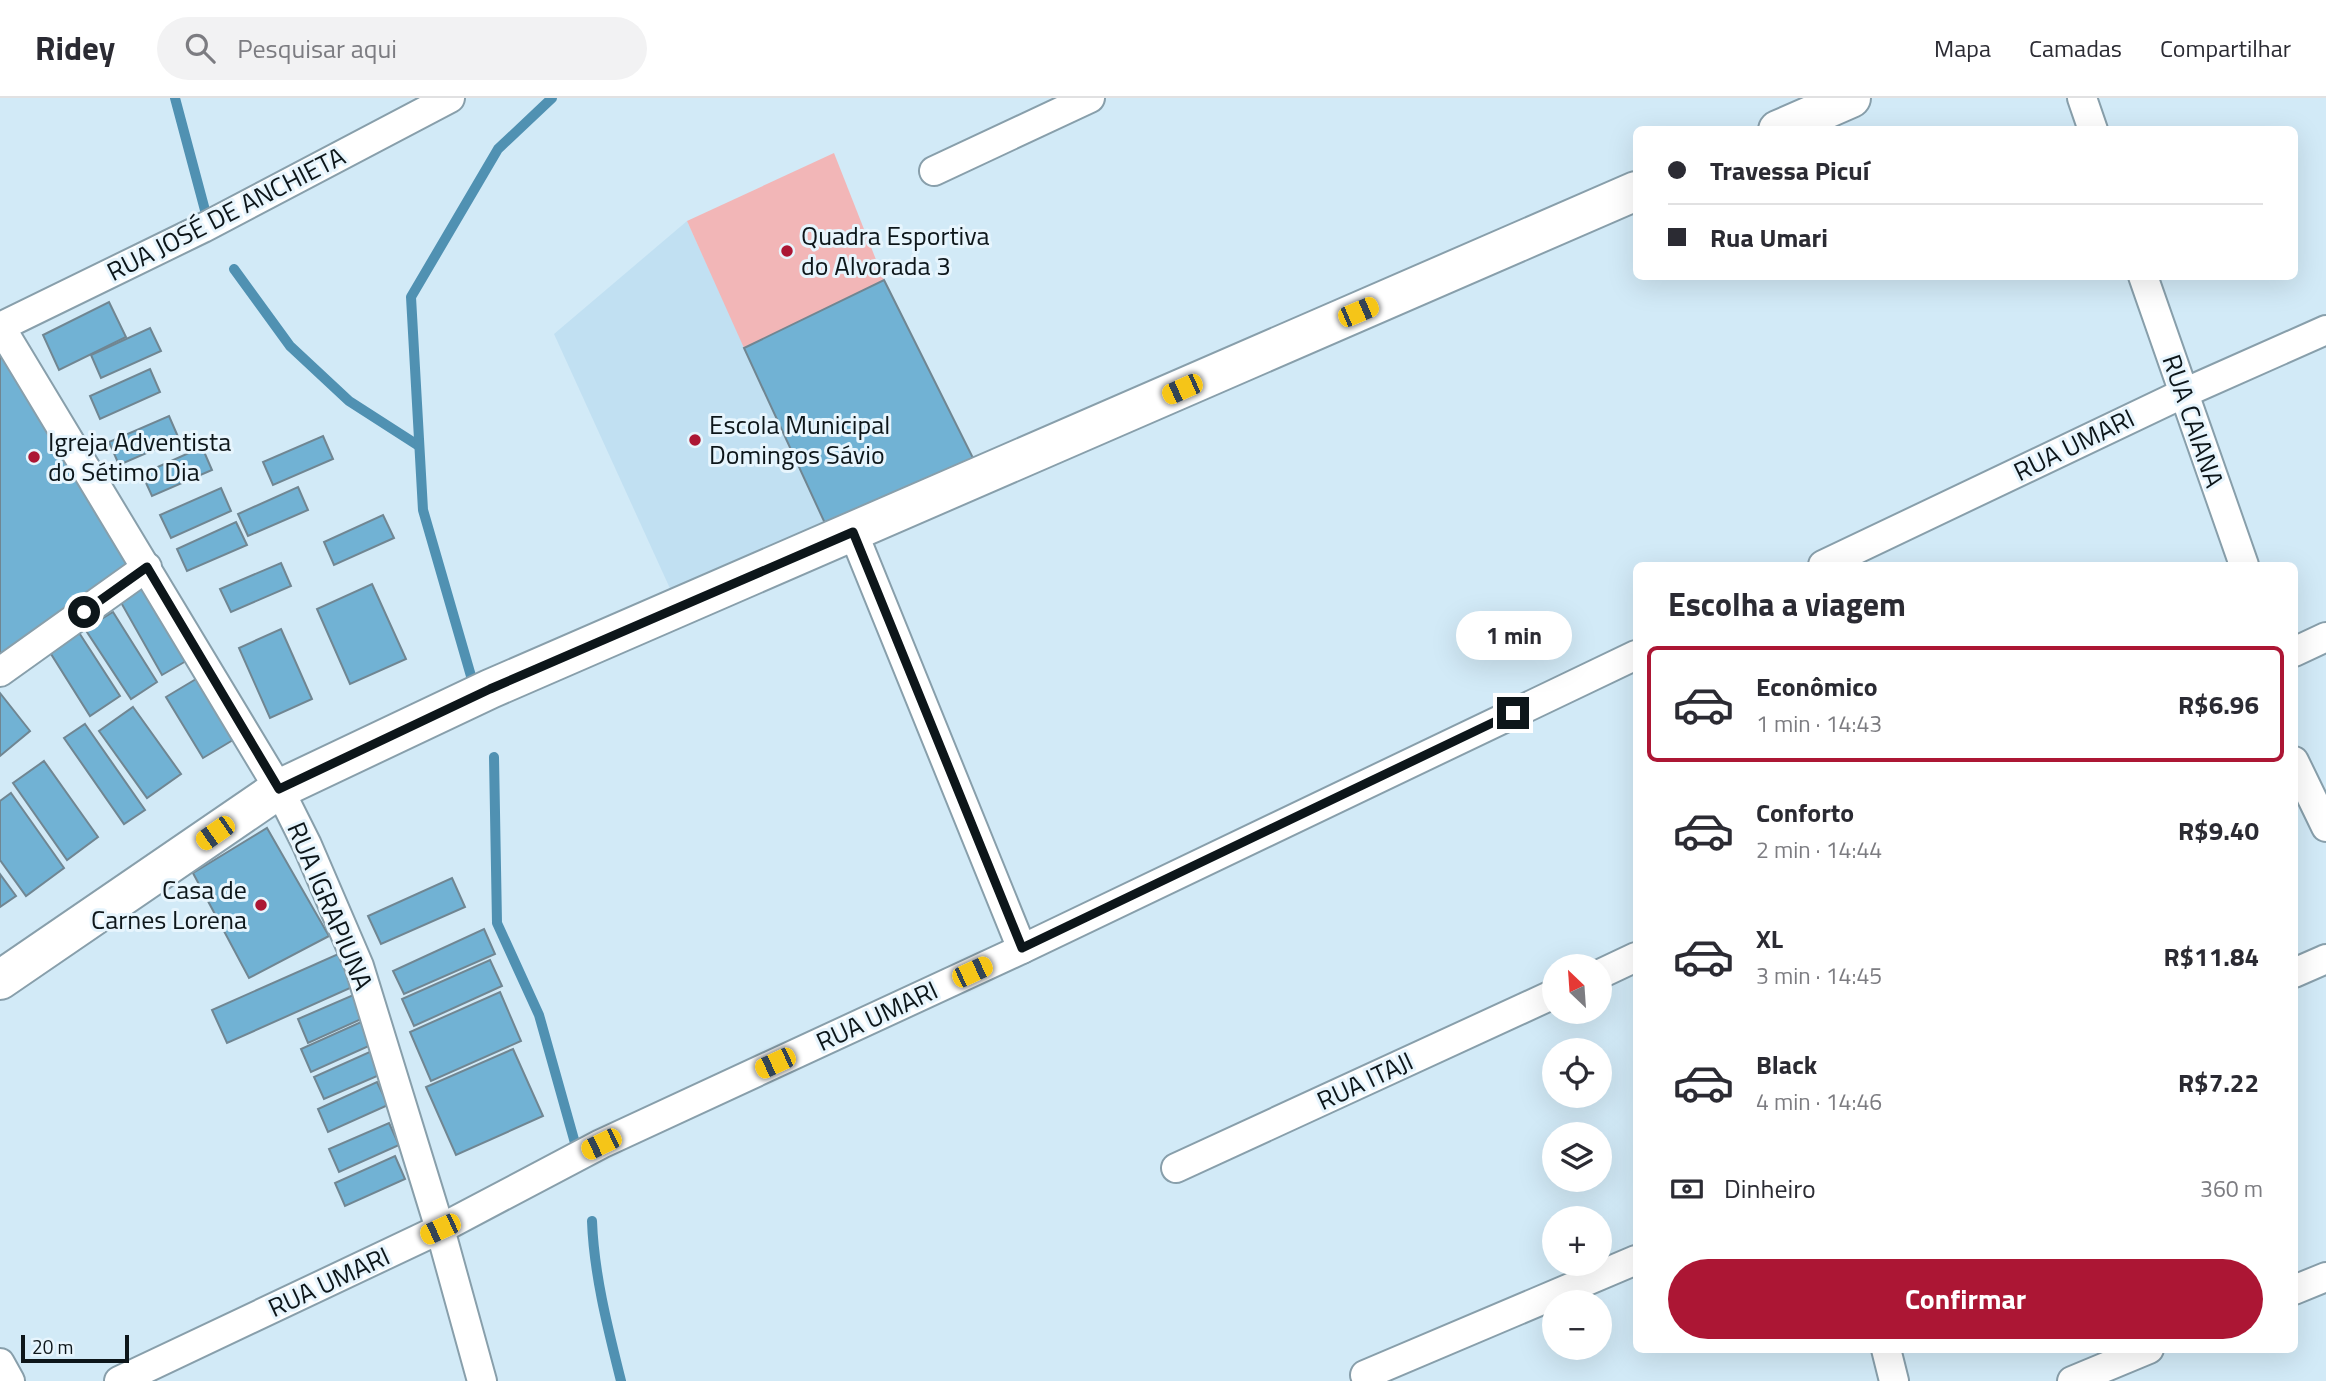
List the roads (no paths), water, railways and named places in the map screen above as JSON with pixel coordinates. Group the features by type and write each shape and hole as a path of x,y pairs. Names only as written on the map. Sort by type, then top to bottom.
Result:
{"street":[{"name":"RUA JOSÉ DE ANCHIETA","path":"0,326 203,228 450,98"},
{"path":"934,171 1090,98"},
{"path":"1787,126 1851,98"},
{"path":"2082,98 2092,126"},
{"path":"0,980 279,789 475,697 1633,192"},
{"name":"RUA CAIANA","path":"2144,280 2243,562"},
{"name":"RUA IGRAPIUNA","path":"0,326 279,789 307,845 359,966 440,1229 482,1381"},
{"name":"RUA UMARI","path":"1829,562 2183,393 2326,330"},
{"path":"853,532 1022,948"},
{"path":"0,672 147,567"},
{"path":"2298,650 2326,637"},
{"name":"RUA UMARI","path":"119,1381 440,1229 601,1144 1022,948 1633,656"},
{"path":"2298,769 2326,827"},
{"path":"1612,968 1633,958"},
{"path":"2298,971 2326,959"},
{"name":"RUA ITAJI","path":"1176,1168 1542,1000"},
{"path":"1366,1375 1633,1261"},
{"path":"2298,1288 2326,1277"},
{"path":"1887,1353 1894,1381"},
{"path":"2072,1381 2139,1353"},
{"path":"0,1363 10,1381"}],"waterway":[{"path":"175,98 206,214"},
{"path":"471,676 423,510 411,297 498,149 552,98"},
{"path":"234,269 290,346 349,401 419,446"},
{"path":"494,757 497,923 539,1015 575,1143"},
{"path":"592,1221 599,1282 621,1381"}],"place":[{"name":"Quadra Esportiva do Alvorada 3","path":"787,251"},
{"name":"Escola Municipal Domingos Sávio","path":"695,440"},
{"name":"Igreja Adventista do Sétimo Dia","path":"34,457"},
{"name":"Casa de Carnes Lorena","path":"261,905"}]}
